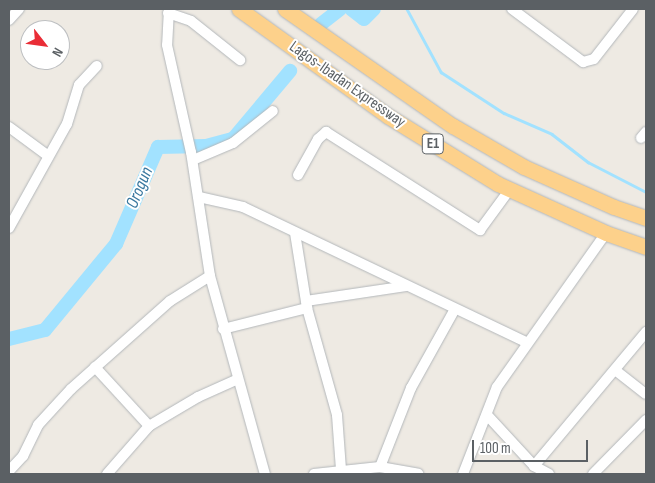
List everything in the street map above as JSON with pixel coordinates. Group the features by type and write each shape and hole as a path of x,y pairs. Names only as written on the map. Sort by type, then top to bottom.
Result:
{"highway":[{"name":"Lagos-Ibadan Expressway","path":"239,9 388,116 510,189 606,233 646,247"},
{"name":"Lagos-Ibadan Expressway","path":"285,9 459,130 524,167 614,207 646,218"}],"street":[{"path":"9,20 19,9"},
{"path":"512,9 584,62 594,59 633,9"},
{"path":"240,60 191,21 168,11 167,45 192,156 210,276 223,329 265,474"},
{"path":"9,228 47,155 67,124 78,85 97,66"},
{"path":"192,156 233,143 273,111"},
{"path":"9,127 47,155"},
{"path":"298,175 318,139 326,132 480,230 510,189"},
{"path":"199,197 243,207 526,342"},
{"path":"295,233 306,305 337,415 341,470"},
{"path":"463,474 497,387 526,342 606,233"},
{"path":"9,471 23,456 38,424 95,367 170,301 210,276"},
{"path":"223,329 306,305 406,286"},
{"path":"380,467 411,388 455,309"},
{"path":"534,466 646,332"},
{"path":"95,367 148,426"},
{"path":"615,370 646,394"},
{"path":"107,474 148,426 198,397 238,379"},
{"path":"487,416 534,466 549,474"},
{"path":"593,474 646,420"},
{"path":"314,474 341,470 360,471 380,467 418,474"}],"waterway":[{"name":"Orogun","path":"321,24 340,9"},
{"name":"Orogun","path":"351,9 364,19 374,9"},
{"path":"407,9 441,72 504,113 552,134 588,162 646,192"},
{"name":"Orogun","path":"9,339 45,330 116,244 158,147 206,146 233,139 290,71"}]}
